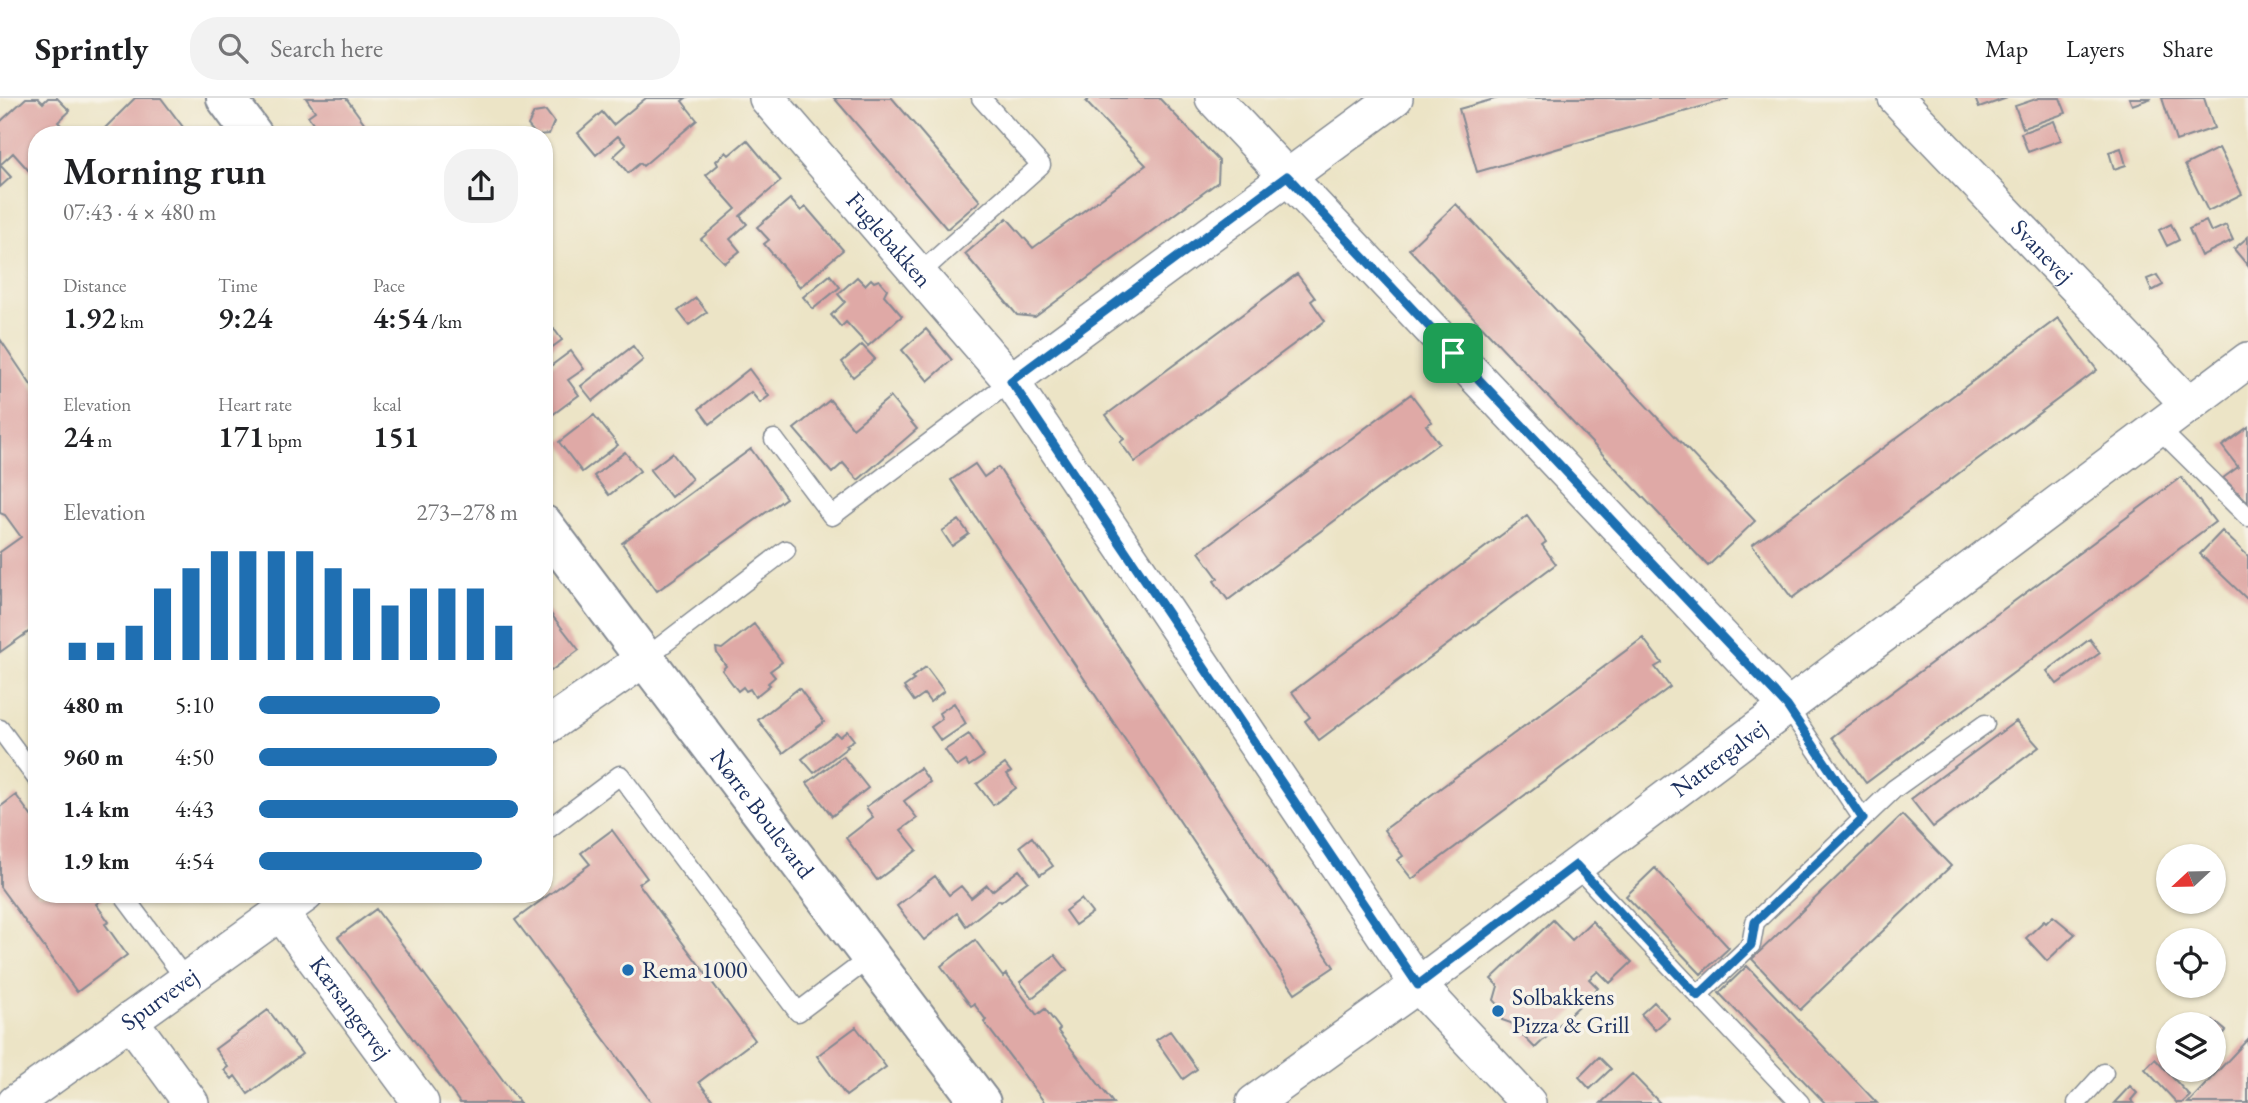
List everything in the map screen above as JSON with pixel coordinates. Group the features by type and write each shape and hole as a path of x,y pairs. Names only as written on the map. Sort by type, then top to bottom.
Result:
{"street":[{"path":"226,98 246,126"},
{"name":"Fuglebakken","path":"767,98 1011,381 1418,985 1528,1103"},
{"path":"1213,98 1787,706"},
{"path":"1011,381 1395,98"},
{"name":"Svanevej","path":"1896,98 2189,405"},
{"name":"Nattergalvej","path":"1254,1103 1418,985 2248,360"},
{"name":"Nørre Boulevard","path":"553,537 981,1103"},
{"path":"553,722 644,659"},
{"name":"Spurvevej","path":"15,1103 293,903"},
{"name":"Kærsangervej","path":"293,903 421,1103"},
{"path":"130,1020 191,1103"}],"lane":[{"path":"919,274 1041,165 981,98"},
{"path":"774,439 832,516 1011,381"},
{"path":"2158,428 2248,517"},
{"path":"644,659 786,550"},
{"path":"1787,706 1863,819"},
{"path":"1698,996 1751,945 1755,922 1894,789 1984,724"},
{"path":"0,729 28,767"},
{"path":"553,825 620,775 798,1012 871,957"},
{"path":"1576,865 1800,1103"},
{"path":"129,903 186,980"},
{"path":"2077,1103 2104,1073"}],"building":[{"path":"26,98 38,98 43,103 48,98 57,98 70,111 58,122 62,126 28,126 28,170 13,153 0,165 0,122"},
{"path":"135,98 161,98 182,126 107,126"},
{"path":"306,98 346,98 366,126 315,126 308,116 315,111"},
{"path":"646,98 686,98 682,101 697,120 643,166 640,163 628,173 614,156 626,145 618,136 596,155 578,133 602,112 613,125"},
{"path":"834,98 892,98 980,201 947,229"},
{"path":"1090,98 1159,98 1219,161 1218,182 1035,317 1017,315 965,254 1007,218 1033,248 1146,165 1086,102"},
{"path":"1498,98 1728,99 1477,172 1459,109"},
{"path":"1975,98 2007,98 1979,108"},
{"path":"2039,98 2060,98 2066,113 2023,128 2015,106"},
{"path":"2129,98 2152,98 2132,105"},
{"path":"2162,98 2204,98 2214,128 2176,141"},
{"path":"546,111 554,122 552,126 529,126 534,113"},
{"path":"2054,121 2061,140 2028,152 2021,133"},
{"path":"747,140 781,181 740,216 747,224 730,239 740,251 725,263 701,239 736,209 706,175 718,165 716,161 726,152 729,155"},
{"path":"2121,148 2126,165 2114,169 2109,152"},
{"path":"2219,148 2242,194 2208,211 2185,165"},
{"path":"0,165 11,177 0,187"},
{"path":"790,199 801,211 806,207 843,250 800,287 764,244 769,240 757,227"},
{"path":"1456,204 1755,521 1708,566 1409,249"},
{"path":"2206,221 2211,232 2226,225 2233,240 2201,256 2189,229"},
{"path":"2171,224 2179,240 2167,246 2159,230"},
{"path":"2248,237 2248,266 2234,249"},
{"path":"1297,274 1315,298 1311,301 1325,321 1135,462 1120,442 1124,439 1106,415"},
{"path":"830,275 840,287 813,309 803,297"},
{"path":"2157,275 2163,285 2152,291 2147,279"},
{"path":"857,277 865,285 871,279 874,282 879,280 887,289 884,295 902,316 868,346 846,322 841,327 831,315 845,302 838,294"},
{"path":"696,298 707,312 689,325 678,311"},
{"path":"2058,318 2097,370 1792,598 1752,545"},
{"path":"926,329 952,360 928,381 902,350"},
{"path":"553,330 562,340 553,346"},
{"path":"0,339 28,381 28,632 0,652 0,552 21,537 5,515 0,513"},
{"path":"862,345 875,359 853,377 842,362"},
{"path":"633,346 643,360 593,401 581,386"},
{"path":"571,351 584,369 568,380 579,395 553,414 553,364"},
{"path":"749,369 769,396 760,403 751,392 710,424 699,409"},
{"path":"1411,394 1432,422 1426,425 1439,443 1228,600 1214,581 1218,578 1199,552"},
{"path":"890,397 917,429 858,480 843,463 832,473 794,429 830,400 853,428"},
{"path":"594,415 618,445 582,472 559,442"},
{"path":"2248,427 2248,502 2223,478 2238,467 2222,446"},
{"path":"751,449 786,498 657,591 622,543"},
{"path":"625,452 640,471 609,495 594,476"},
{"path":"672,453 692,479 671,497 650,470"},
{"path":"975,464 984,477 998,467 1334,967 1295,993 951,480"},
{"path":"2181,477 2215,522 1866,783 1832,737"},
{"path":"1527,516 1546,542 1542,545 1556,564 1319,740 1305,721 1310,717 1292,692"},
{"path":"959,520 969,534 952,546 942,531"},
{"path":"2222,531 2248,556 2248,600 2200,554"},
{"path":"553,617 579,650 553,669"},
{"path":"754,624 782,662 770,671 775,677 768,683 770,685 755,697 750,689 746,691 743,687 738,691 722,670 726,666 716,648 722,649"},
{"path":"1643,638 1662,663 1655,667 1670,687 1412,879 1397,860 1403,856 1384,830"},
{"path":"2090,639 2100,653 2057,684 2047,671"},
{"path":"926,667 944,691 930,702 924,694 914,701 904,687"},
{"path":"799,688 824,722 783,753 758,720"},
{"path":"954,703 966,724 941,741 931,727 942,719 939,713"},
{"path":"2016,721 2039,747 1933,827 1911,799"},
{"path":"847,731 854,740 814,773 802,759 836,733 840,737"},
{"path":"969,734 984,756 969,766 966,761 957,767 945,750"},
{"path":"843,756 868,788 832,816 807,783"},
{"path":"1005,764 1011,772 1007,774 1016,788 993,805 977,784"},
{"path":"920,768 930,782 904,801 917,818 901,830 917,850 877,880 846,838 873,817 866,807"},
{"path":"16,795 28,812 28,903 97,903 109,922 105,924 127,955 77,992 0,887 0,807"},
{"path":"1902,815 1951,866 1800,1010 1752,959"},
{"name":"Rema 1000","path":"612,830 647,878 639,884 755,1040 699,1082 715,1103 652,1103 515,920 538,903 553,903 553,892 590,864 581,853"},
{"path":"1032,837 1053,866 1040,875 1020,846"},
{"path":"1655,868 1729,948 1701,974 1626,896"},
{"path":"1019,870 1028,881 1001,902 999,900 966,926 957,913 924,940 897,906 935,876 949,895 961,886 971,898 987,885 992,891"},
{"path":"1081,899 1092,913 1075,925 1065,911"},
{"path":"376,909 520,1103 460,1103 338,937"},
{"path":"2053,916 2075,934 2047,961 2026,938"},
{"path":"1553,920 1572,940 1592,921 1632,962 1610,983 1598,971 1589,979 1598,988 1535,1048 1511,1023 1502,1020 1501,1008 1494,1000 1498,986 1491,979"},
{"path":"975,940 1003,977 1006,974 1037,1015 1045,1009 1060,1029 1058,1031 1113,1103 1045,1103 984,1022 986,1020 974,1004 971,1006 941,966"},
{"path":"1055,955 1067,970 1032,998 1020,982"},
{"path":"1747,966 1877,1103 1825,1103 1719,993"},
{"path":"1654,1002 1669,1018 1655,1030 1641,1014"},
{"path":"268,1010 302,1054 248,1094 235,1076 232,1079 224,1070 228,1067 215,1049"},
{"path":"856,1027 886,1067 846,1096 817,1056"},
{"path":"1170,1031 1197,1069 1183,1079 1156,1040"},
{"path":"2248,1039 2248,1103 2188,1103 2208,1082 2226,1082 2226,1062"},
{"path":"1599,1057 1611,1069 1590,1089 1579,1077"},
{"path":"2155,1059 2156,1081 2145,1069"},
{"path":"1632,1074 1660,1103 1601,1103"},
{"path":"2157,1082 2177,1082 2190,1096 2182,1103 2177,1103"},
{"path":"2130,1086 2137,1093 2131,1100 2134,1103 2114,1103"}],"place":[{"name":"Rema 1000","path":"628,970"},
{"name":"Solbakkens Pizza & Grill","path":"1498,1011"}],"route":[{"path":"1287,176 1453,353 1787,706 1863,819 1755,922 1751,945 1698,996 1576,865 1418,985 1011,381 1287,176"}]}
